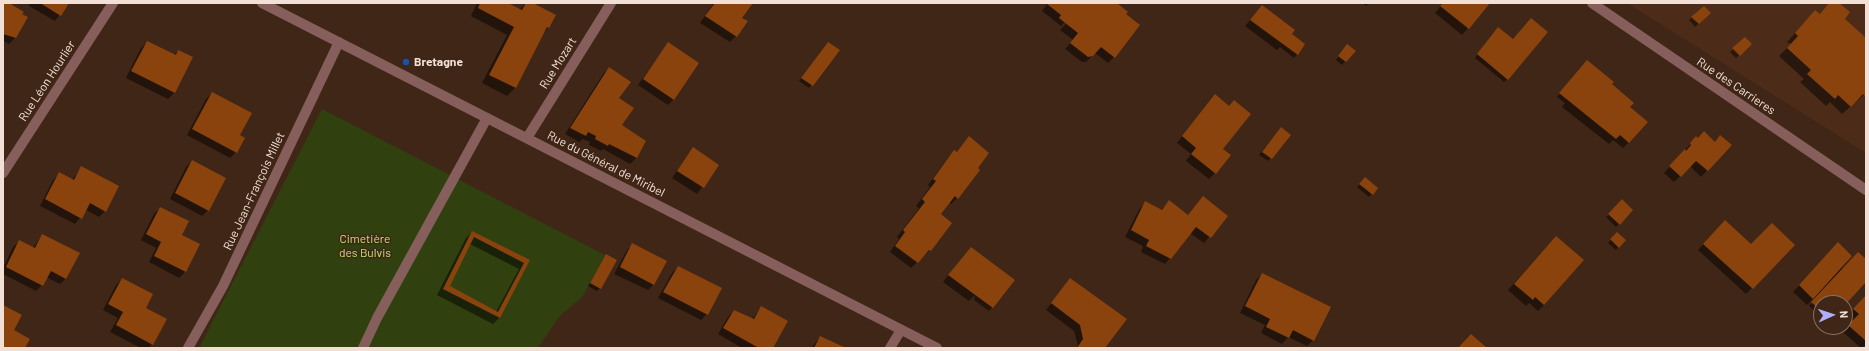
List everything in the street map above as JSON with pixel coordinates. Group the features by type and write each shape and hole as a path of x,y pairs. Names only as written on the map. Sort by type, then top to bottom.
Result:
{"street":[{"name":"Rue Léon Hourlier","path":"3,173 113,3"},
{"name":"Rue du Général de Miribel","path":"262,3 937,348"},
{"name":"Rue Mozart","path":"527,138 611,3"},
{"name":"Rue des Carrieres","path":"1592,3 1866,190"},
{"name":"Rue Jean-François Millet","path":"188,348 223,286 339,42"},
{"path":"363,348 377,318 487,118"},
{"path":"890,348 900,330"}],"shaded area":[{"path":"1627,3 1866,3 1866,153"}],"green space":[{"name":"Cimetière des Bulvis","path":"322,109 605,255 583,296 559,317 538,348 199,348"}],"building":[{"path":"3,3 9,3 24,12 22,14 28,17 16,38 3,34"},
{"path":"40,3 69,3 61,16"},
{"path":"480,3 508,3 522,10 526,3 533,3 556,15 549,28 547,27 516,88 489,75 514,27 478,8"},
{"path":"715,3 753,3 742,18 748,21 737,37 705,16"},
{"path":"1117,3 1128,12 1126,14 1140,25 1115,58 1101,47 1093,56 1088,57 1070,43 1078,33 1059,18 1061,15 1047,4"},
{"path":"1443,3 1490,3 1469,29 1440,6"},
{"path":"1829,3 1839,3 1850,12 1845,19 1866,38 1866,94 1865,96 1863,94 1851,107 1838,95 1835,99 1807,74 1811,70 1787,48 1798,36 1795,33 1815,10 1820,14"},
{"path":"1262,5 1295,30 1292,34 1305,44 1298,55 1250,20"},
{"path":"1704,6 1711,13 1699,24 1691,17"},
{"path":"1531,18 1548,32 1508,80 1477,54 1498,27 1513,39"},
{"path":"1745,37 1752,44 1740,56 1732,48"},
{"path":"147,41 176,55 178,50 193,57 175,93 131,71"},
{"path":"668,42 699,63 674,100 643,79"},
{"path":"828,42 840,50 813,86 801,78"},
{"path":"1347,44 1356,51 1346,62 1338,56"},
{"path":"1587,60 1614,82 1612,84 1634,103 1630,107 1648,122 1629,143 1620,135 1616,139 1559,93"},
{"path":"609,67 631,82 619,98 634,108 622,125 646,141 637,158 609,144 608,146 595,139 596,136 588,132 586,136 570,128"},
{"path":"212,92 252,113 240,135 245,138 237,153 192,129"},
{"path":"1215,94 1229,106 1234,100 1251,114 1223,149 1231,155 1216,174 1191,154 1196,148 1182,136"},
{"path":"1281,127 1291,135 1272,159 1262,152"},
{"path":"1704,131 1715,142 1720,135 1732,145 1708,171 1696,161 1681,177 1669,166 1685,149 1686,151 1696,136 1698,138"},
{"path":"969,136 989,153 978,168 980,170 958,199 955,196 941,214 952,223 931,251 929,250 918,263 895,246 905,232 903,230 925,202 922,199 936,181 933,179 954,150 957,152"},
{"path":"693,147 719,165 704,188 677,171"},
{"path":"192,160 226,178 209,211 175,193"},
{"path":"81,166 119,186 106,212 90,203 82,219 45,199 59,172 74,180"},
{"path":"1365,177 1378,188 1373,195 1359,184"},
{"path":"1203,196 1228,216 1211,238 1196,227 1171,259 1146,246 1149,240 1131,230 1145,201 1162,210 1169,200 1188,215"},
{"path":"1622,199 1633,210 1620,225 1608,214"},
{"path":"160,207 189,221 182,235 200,244 186,272 154,256 161,242 146,234"},
{"path":"1725,220 1751,244 1772,223 1795,245 1753,289 1703,244"},
{"path":"472,231 530,260 500,318 443,289","holes":["474,237 524,263 498,312 450,286"]},
{"path":"1617,232 1626,240 1619,248 1610,239"},
{"path":"42,234 80,253 66,279 51,271 43,286 6,267 19,240 35,248"},
{"path":"1556,236 1584,260 1544,305 1535,297 1533,300 1514,284"},
{"path":"1838,242 1852,256 1817,295 1813,295 1813,299 1799,285"},
{"path":"632,243 667,261 654,285 620,267"},
{"path":"971,247 1015,280 993,308 948,275"},
{"path":"1858,252 1866,259 1866,282 1853,296 1853,295 1818,295"},
{"path":"606,254 617,260 601,289 590,283"},
{"path":"678,266 722,288 708,315 663,292"},
{"path":"1262,273 1331,307 1314,341 1293,330 1289,338 1266,327 1270,319 1245,306"},
{"path":"122,278 153,294 146,308 167,319 153,345 116,325 123,312 108,304"},
{"path":"1070,278 1127,319 1105,348 1077,348 1083,339 1080,325 1051,303"},
{"path":"1866,295 1866,341 1853,329 1853,320 1859,314 1853,309"},
{"path":"3,305 22,315 14,330 30,339 25,348 3,348"},
{"path":"761,306 788,321 773,348 759,348 723,328 734,310 754,319"},
{"path":"1471,334 1487,348 1458,348"},
{"path":"820,336 846,348 814,348"}],"place":[{"name":"Bretagne","path":"406,62"}]}
